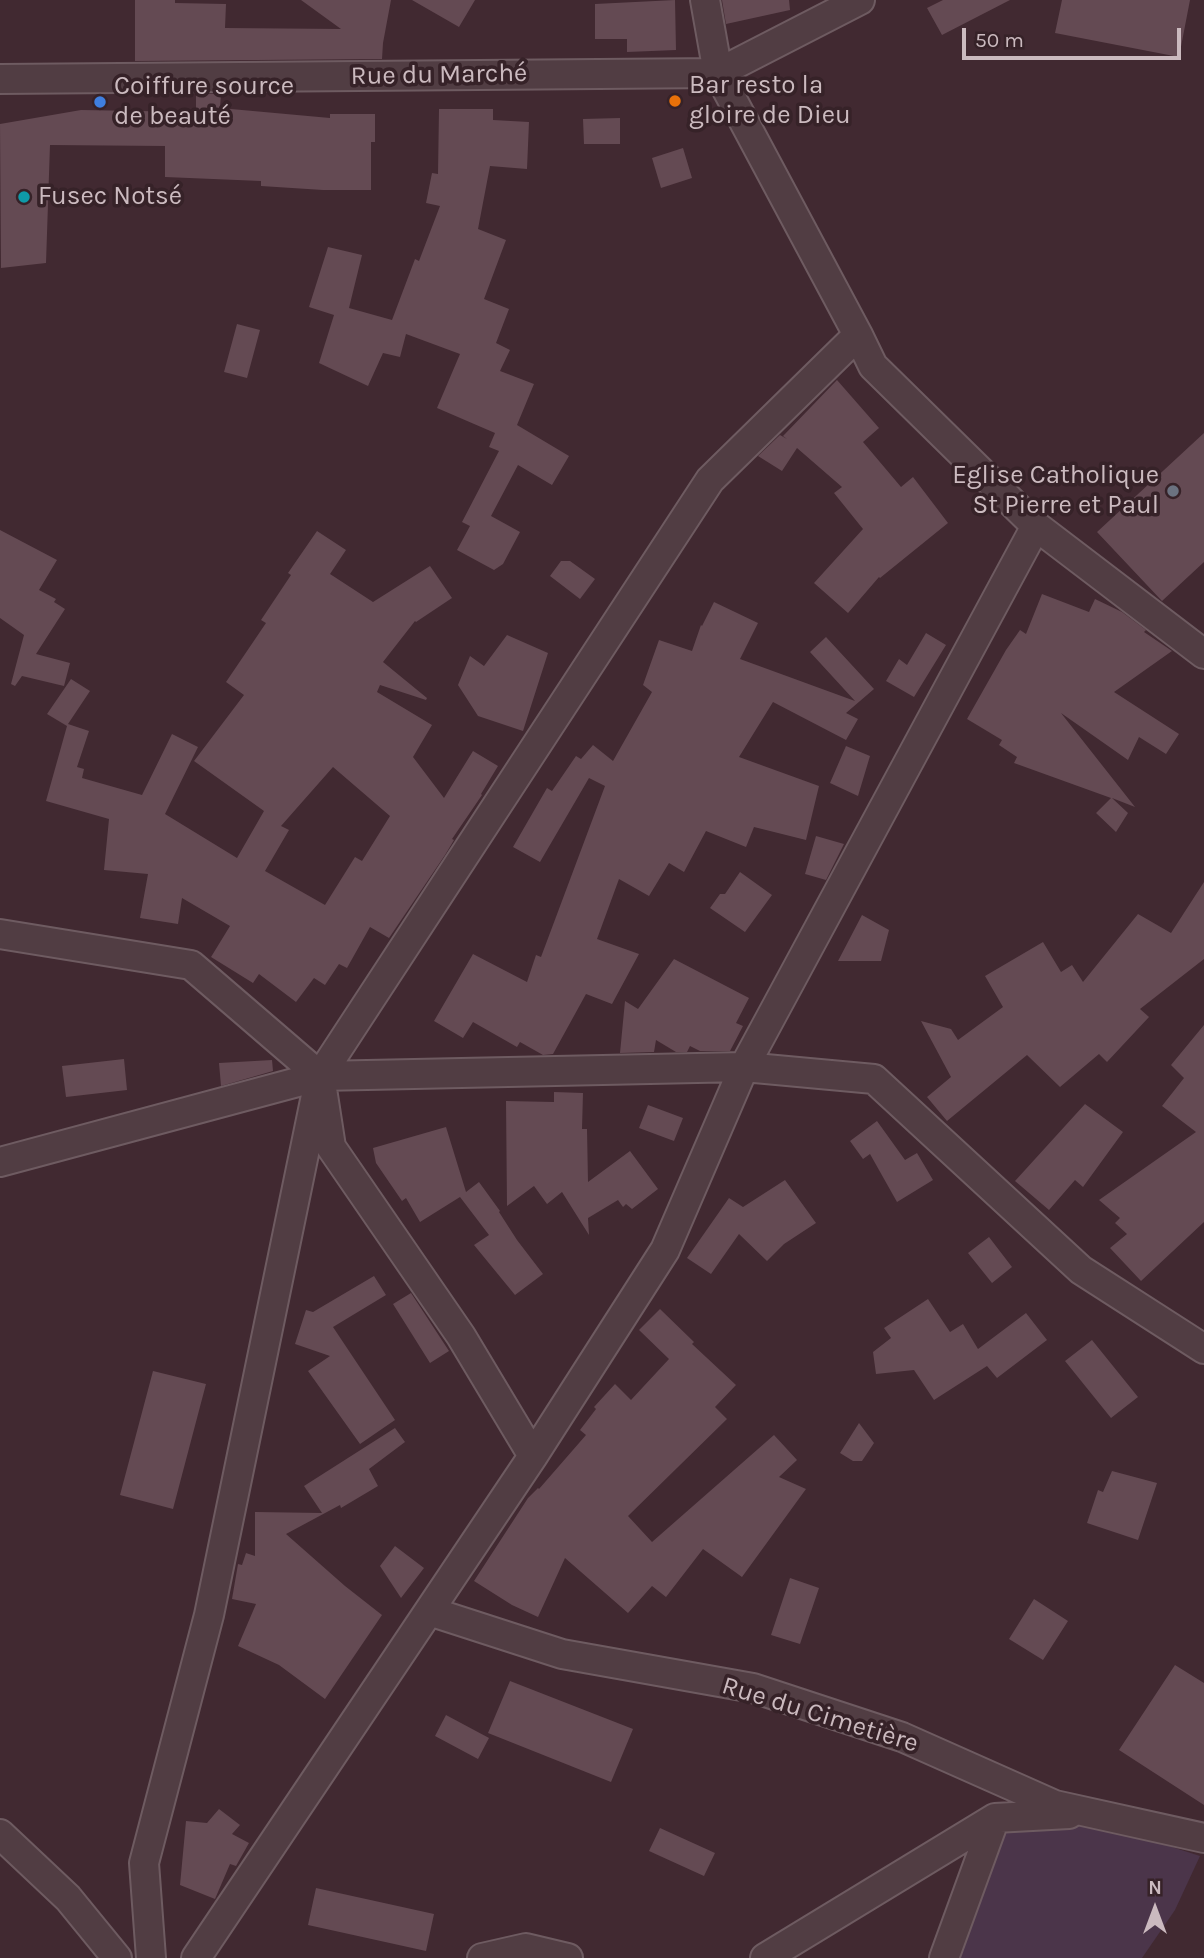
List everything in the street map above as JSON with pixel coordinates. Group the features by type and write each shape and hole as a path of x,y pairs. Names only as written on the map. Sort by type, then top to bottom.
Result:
{"street":[{"path":"705,0 718,73 873,366 1036,527 1204,654"},
{"name":"Rue du Marché","path":"0,79 718,73 860,0"},
{"path":"151,1958 144,1863 209,1615 320,1076 710,480 858,335"},
{"path":"196,1958 533,1456 666,1250 744,1067 1036,527"},
{"path":"0,934 191,965 320,1076 331,1146 461,1336 533,1456"},
{"path":"0,1162 320,1076 744,1067 874,1079 1081,1270 1204,1349"},
{"name":"Rue du Cimetière","path":"429,1611 562,1654 753,1688 902,1737 1055,1805 1204,1838"},
{"path":"765,1958 995,1818 1086,1813"},
{"path":"944,1958 995,1818"},
{"path":"0,1834 68,1898 117,1958"},
{"path":"482,1958 526,1948 568,1958"}],"shaded area":[{"path":"996,1823 1085,1823 1138,1836 1200,1856 1175,1910 1142,1958 948,1958"}],"building":[{"path":"135,0 226,4 225,28 341,29 301,0 391,0 382,59 135,61"},
{"path":"412,0 475,0 459,27"},
{"path":"675,0 676,50 627,52 627,39 595,39 595,4"},
{"path":"722,0 789,0 790,10 726,24"},
{"path":"943,0 1010,0 942,35 927,8"},
{"path":"1062,0 1190,0 1179,57 1055,33"},
{"path":"196,94 221,94 220,108 330,118 330,114 375,114 375,142 371,142 371,190 323,190 261,186 261,181 165,177 165,146 50,145 46,263 1,268 0,124 81,110 196,112"},
{"path":"439,109 493,109 493,120 529,122 527,169 490,166 478,229 506,240 484,299 509,309 496,343 510,350 500,371 534,384 517,425 569,456 552,485 518,465 491,516 520,532 503,564 494,570 457,550 470,526 462,522 499,451 489,447 495,433 437,408 460,354 406,334 400,357 383,353 368,386 319,363 334,315 309,307 328,247 362,255 349,308 392,320 415,259 419,261 440,206 426,203 432,173 438,174"},
{"path":"620,118 620,144 584,144 583,119"},
{"path":"683,148 692,178 661,188 652,158"},
{"path":"237,324 260,330 247,378 224,372"},
{"path":"837,380 879,428 863,442 901,487 913,477 948,523 879,577 848,613 814,583 863,529 834,493 842,487 797,448 782,471 758,456 780,435 787,439 783,436"},
{"name":"Eglise Catholique St Pierre et Paul","path":"1204,433 1204,562 1162,601 1097,532"},
{"path":"0,530 57,560 39,590 56,599 54,602 65,609 36,654 70,663 64,686 22,676 15,686 11,684 24,635 0,618"},
{"path":"317,531 346,550 330,574 373,602 430,566 452,598 415,621 383,662 427,698 426,700 380,685 377,692 432,725 413,757 444,798 473,751 498,766 452,839 454,840 445,855 389,938 370,927 347,968 339,964 325,985 314,978 296,1002 259,974 253,983 211,957 230,926 182,898 178,924 140,918 148,874 104,870 109,819 46,801 67,726 47,714 71,679 90,691 68,724 89,731 77,767 84,769 82,778 142,795 172,734 198,747 165,814 237,858 264,811 194,761 244,695 226,682 266,623 261,620 291,575 288,573","holes":["333,767 390,816 362,861 355,857 325,905 265,871 289,830 281,826"]},
{"path":"561,561 570,561 595,579 580,599 550,576"},
{"path":"1042,594 1089,612 1095,599 1122,612 1146,630 1144,632 1172,651 1114,692 1179,734 1166,754 1139,737 1128,760 1061,713 1135,807 1112,798 1128,813 1116,832 1096,813 1111,798 1014,763 1017,757 999,745 1002,740 967,719 1006,650 1020,630 1026,634"},
{"path":"714,602 758,623 740,659 855,701 810,652 826,637 874,689 846,713 858,719 846,740 773,702 739,757 819,786 806,840 754,827 746,847 706,831 684,872 669,863 649,896 619,879 597,939 639,954 612,1004 586,994 553,1054 543,1055 520,1042 517,1047 473,1022 463,1038 434,1021 473,954 527,982 536,955 541,957 605,786 589,778 540,862 513,847 547,788 552,791 576,756 581,759 593,745 613,761 652,692 643,685 659,640 692,651 701,625"},
{"path":"926,633 946,645 914,697 886,681 899,659 907,665"},
{"path":"507,635 548,653 523,731 478,716 458,685 470,656 484,666"},
{"path":"846,746 870,756 858,796 830,783"},
{"path":"816,836 844,844 826,880 805,874"},
{"path":"740,872 772,895 745,932 710,908 720,894 725,894"},
{"path":"1204,882 1204,959 1140,1009 1149,1017 1107,1062 1099,1054 1060,1087 1027,1055 947,1121 927,1097 951,1077 921,1021 951,1029 958,1040 1003,1007 985,976 1043,942 1061,972 1072,965 1083,982 1138,914 1171,933"},
{"path":"862,915 889,930 881,961 838,961"},
{"path":"674,959 749,998 736,1023 743,1026 730,1051 700,1051 690,1046 687,1052 676,1052 656,1040 654,1052 620,1053 625,1001 638,1009"},
{"path":"1204,1025 1204,1222 1141,1281 1110,1248 1127,1234 1115,1223 1120,1218 1099,1200 1196,1132 1162,1106 1184,1078 1171,1065"},
{"path":"124,1059 127,1090 66,1097 62,1066"},
{"path":"272,1060 273,1071 221,1086 219,1063"},
{"path":"554,1092 583,1093 582,1129 587,1129 588,1182 630,1151 658,1189 632,1209 626,1204 623,1207 618,1200 588,1218 589,1235 562,1192 547,1204 534,1186 507,1206 506,1101 554,1102"},
{"path":"1085,1104 1123,1132 1083,1187 1075,1180 1049,1210 1015,1181"},
{"path":"648,1105 683,1118 674,1141 639,1128"},
{"path":"877,1121 905,1160 917,1153 933,1180 897,1202 870,1154 863,1159 850,1141"},
{"path":"446,1127 466,1192 479,1182 543,1274 515,1295 474,1245 489,1235 460,1197 420,1222 406,1198 402,1201 376,1163 373,1148"},
{"path":"785,1180 816,1223 784,1244 767,1261 739,1234 711,1274 687,1258 729,1198 743,1207"},
{"path":"989,1237 1012,1267 992,1283 968,1253"},
{"path":"374,1276 386,1295 333,1327 395,1420 360,1444 308,1371 330,1356 295,1344 306,1310 313,1312"},
{"path":"411,1293 449,1351 430,1363 393,1304"},
{"path":"928,1299 950,1332 963,1324 978,1349 1026,1313 1047,1340 997,1378 987,1366 934,1400 914,1370 876,1374 873,1352 891,1338 884,1328"},
{"path":"660,1309 694,1342 692,1344 736,1385 715,1407 727,1419 628,1516 652,1542 774,1435 797,1460 779,1477 806,1489 742,1577 703,1549 666,1597 652,1586 628,1613 565,1558 538,1617 512,1605 474,1581 528,1498 586,1435 580,1430 596,1409 594,1407 615,1384 631,1400 669,1359 639,1330"},
{"path":"1092,1340 1138,1397 1111,1418 1065,1361"},
{"path":"153,1371 206,1384 173,1509 120,1495"},
{"path":"859,1423 874,1443 862,1461 853,1461 840,1453"},
{"path":"395,1428 405,1442 369,1469 378,1486 341,1508 340,1505 286,1534 382,1615 325,1699 279,1665 238,1646 256,1604 232,1599 238,1564 242,1565 246,1553 255,1556 255,1512 322,1513 304,1486"},
{"path":"1112,1471 1157,1483 1138,1540 1087,1523 1098,1490 1103,1492"},
{"path":"395,1546 424,1568 401,1598 380,1566"},
{"path":"790,1578 819,1588 800,1644 771,1635"},
{"path":"1034,1599 1068,1621 1043,1660 1009,1639"},
{"path":"1175,1665 1204,1683 1204,1805 1119,1750"},
{"path":"510,1681 633,1729 611,1782 488,1733"},
{"path":"446,1715 489,1738 478,1759 435,1736"},
{"path":"219,1809 240,1825 232,1834 249,1843 236,1866 230,1864 215,1899 180,1885 186,1821 207,1823"},
{"path":"660,1828 715,1853 704,1876 649,1851"},
{"path":"316,1888 434,1914 426,1951 308,1925"}],"place":[{"name":"Bar resto la gloire de Dieu","path":"675,101"},
{"name":"Coiffure source de beauté","path":"100,102"},
{"name":"Fusec Notsé","path":"24,197"},
{"name":"Eglise Catholique St Pierre et Paul","path":"1173,491"}]}
